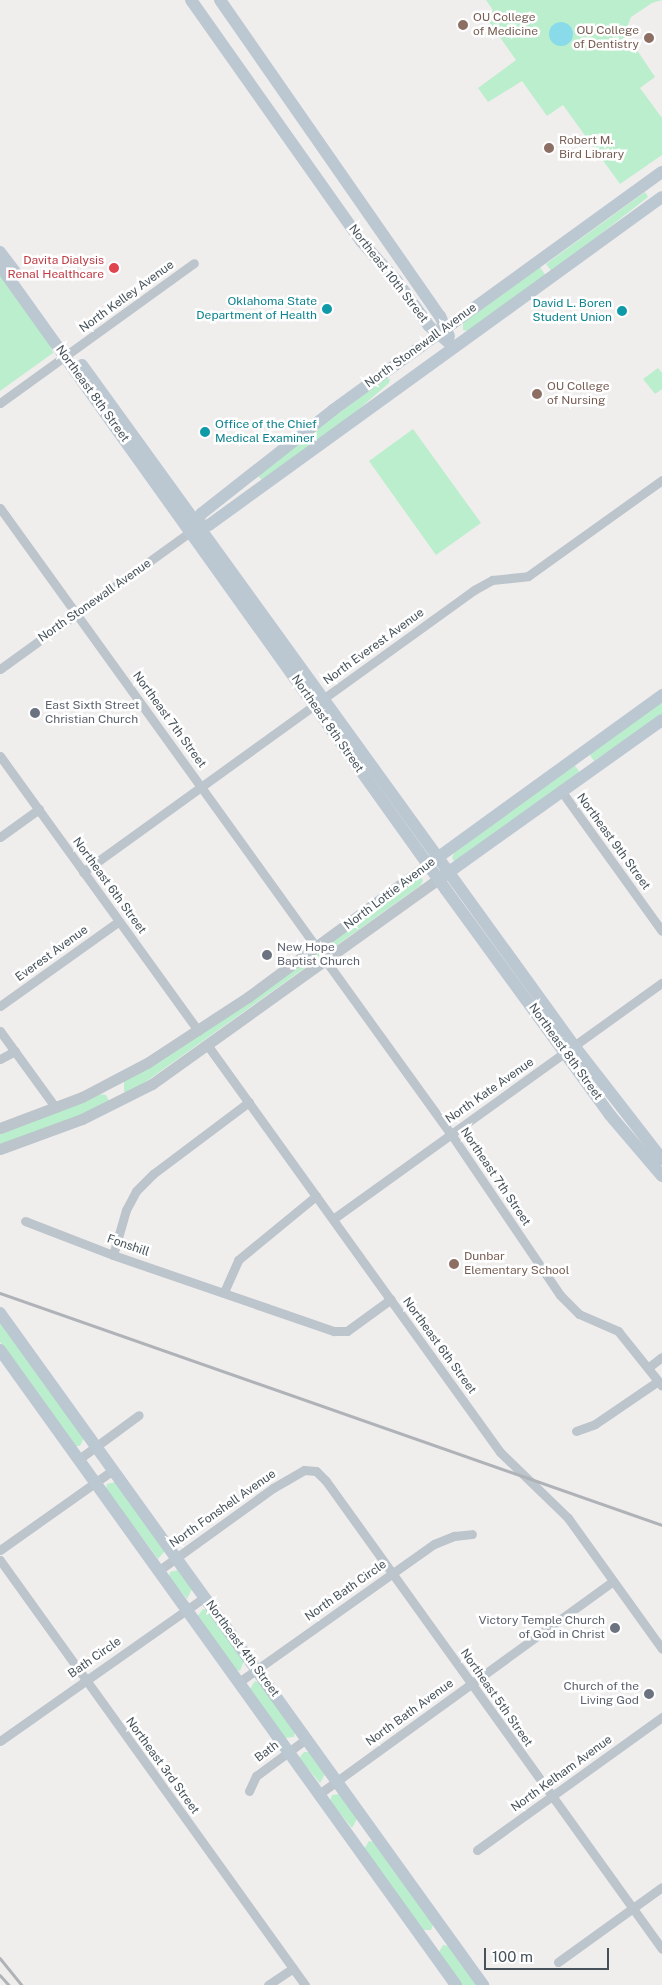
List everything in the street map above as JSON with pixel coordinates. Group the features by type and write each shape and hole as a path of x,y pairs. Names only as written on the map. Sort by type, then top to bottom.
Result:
{"main road":[{"name":"Northeast 10th Street","path":"191,0 361,241 442,331 454,347"},
{"name":"Northeast 10th Street","path":"220,0 306,120 318,145 440,316 442,331"},
{"name":"North Stonewall Avenue","path":"196,527 201,514 333,410 662,172"},
{"name":"North Stonewall Avenue","path":"196,527 454,347 662,197"},
{"name":"Northeast 8th Street","path":"0,252 69,354"},
{"name":"Northeast 8th Street","path":"0,266 69,354 196,527 319,702 438,880 570,1050 662,1160"},
{"name":"North Lottie Avenue","path":"427,864 662,695"},
{"name":"Northeast 8th Street","path":"319,702 439,857 632,1143 662,1176"},
{"name":"North Lottie Avenue","path":"438,880 662,720"},
{"name":"Northeast 4th Street","path":"0,1313 483,1985"},
{"name":"Northeast 4th Street","path":"0,1350 456,1985"},
{"path":"353,1841 370,1828"},
{"path":"427,1944 445,1932"}],"street":[{"name":"North Kelley Avenue","path":"0,403 194,263"},
{"name":"North Everest Avenue","path":"83,872 482,585 528,576 662,480"},
{"name":"Northeast 7th Street","path":"0,508 317,948"},
{"name":"North Stonewall Avenue","path":"0,669 196,527"},
{"name":"Northeast 6th Street","path":"0,756 198,1031"},
{"name":"Northeast 9th Street","path":"562,792 662,931"},
{"path":"0,837 39,809"},
{"name":"North Lottie Avenue","path":"0,1128 56,1108 124,1076 198,1031 317,948 427,864"},
{"name":"North Lottie Avenue","path":"0,1149 104,1110 152,1084 208,1046 438,880"},
{"name":"Everest Avenue","path":"0,1006 119,921"},
{"name":"Northeast 7th Street","path":"326,961 451,1134 560,1295 579,1314 618,1331 649,1367 660,1384"},
{"name":"North Kate Avenue","path":"333,1219 662,983"},
{"path":"0,1031 56,1108"},
{"name":"Northeast 6th Street","path":"208,1046 500,1452 568,1518 662,1649"},
{"path":"0,1059 14,1051"},
{"path":"112,1255 126,1210 136,1191 153,1174 249,1102"},
{"path":"316,1196 238,1260 224,1292 334,1331 348,1331 390,1299"},
{"name":"Fonshill","path":"24,1221 112,1255 224,1292"},
{"path":"649,1367 662,1357"},
{"path":"576,1431 595,1424 660,1384"},
{"path":"79,1459 139,1415"},
{"path":"0,1550 113,1470"},
{"name":"North Fonshell Avenue","path":"158,1571 273,1488 304,1470"},
{"name":"Northeast 5th Street","path":"304,1470 316,1471 326,1480 662,1949"},
{"name":"North Bath Circle","path":"239,1682 434,1544 454,1536 472,1534"},
{"name":"Northeast 3rd Street","path":"0,1560 305,1985"},
{"name":"North Bath Avenue","path":"319,1794 613,1581"},
{"name":"Bath Circle","path":"0,1741 205,1597"},
{"name":"North Kelham Avenue","path":"477,1850 662,1717"},
{"name":"Bath","path":"249,1791 256,1776 306,1739"},
{"path":"558,1962 662,1887"},
{"path":"268,1985 293,1968"}],"green space":[{"path":"486,0 662,0 652,3 631,17 625,32 655,77 640,88 662,118 662,155 620,184 563,105 547,116 522,81 488,102 478,88 516,60 485,16 493,10"},
{"path":"645,192 648,197 552,272 546,264"},
{"path":"540,267 546,276 468,331 463,330 463,323"},
{"path":"0,275 50,345 53,353 0,391"},
{"path":"658,368 662,373 662,389 655,394 643,379"},
{"path":"386,378 390,379 389,383 350,417 262,480 259,477 261,471"},
{"path":"413,429 481,523 436,555 369,461"},
{"path":"662,698 662,715 594,761 590,755 592,748"},
{"path":"569,766 575,766 579,771 577,777 455,862 452,858 454,853"},
{"path":"420,876 423,880 421,885 130,1093 124,1092 124,1080"},
{"path":"97,1094 106,1095 109,1101 103,1107 0,1147 0,1132"},
{"path":"0,1321 84,1438 80,1446 75,1446 0,1342"},
{"path":"115,1482 165,1551 158,1559 106,1489 107,1484"},
{"path":"178,1570 192,1589 187,1599 169,1577 170,1572"},
{"path":"203,1609 207,1610 244,1661 240,1671 235,1669 197,1617"},
{"path":"255,1681 260,1683 295,1731 294,1737 285,1738 250,1689"},
{"path":"304,1752 309,1752 325,1774 320,1783 299,1758"},
{"path":"339,1794 357,1819 352,1828 330,1801 332,1795"},
{"path":"369,1841 374,1842 433,1925 431,1930 423,1930 364,1849"},
{"path":"443,1945 448,1946 476,1985 462,1985 439,1952"}],"water":[{"path":"556,22 566,22 573,29 573,39 566,46 556,46 549,39 549,29"}],"railway":[{"path":"0,1293 662,1525"},
{"path":"0,1958 22,1985"},
{"path":"0,1975 9,1985"}],"place":[{"name":"OU College of Medicine","path":"463,25"},
{"name":"OU College of Dentistry","path":"649,38"},
{"name":"Robert M. Bird Library","path":"549,148"},
{"name":"Davita Dialysis Renal Healthcare","path":"114,268"},
{"name":"Oklahoma State Department of Health","path":"327,309"},
{"name":"David L. Boren Student Union","path":"622,311"},
{"name":"OU College of Nursing","path":"537,394"},
{"name":"Office of the Chief Medical Examiner","path":"205,432"},
{"name":"East Sixth Street Christian Church","path":"35,713"},
{"name":"New Hope Baptist Church","path":"267,955"},
{"name":"Dunbar Elementary School","path":"454,1264"},
{"name":"Victory Temple Church of God in Christ","path":"615,1628"},
{"name":"Church of the Living God","path":"649,1694"}]}
